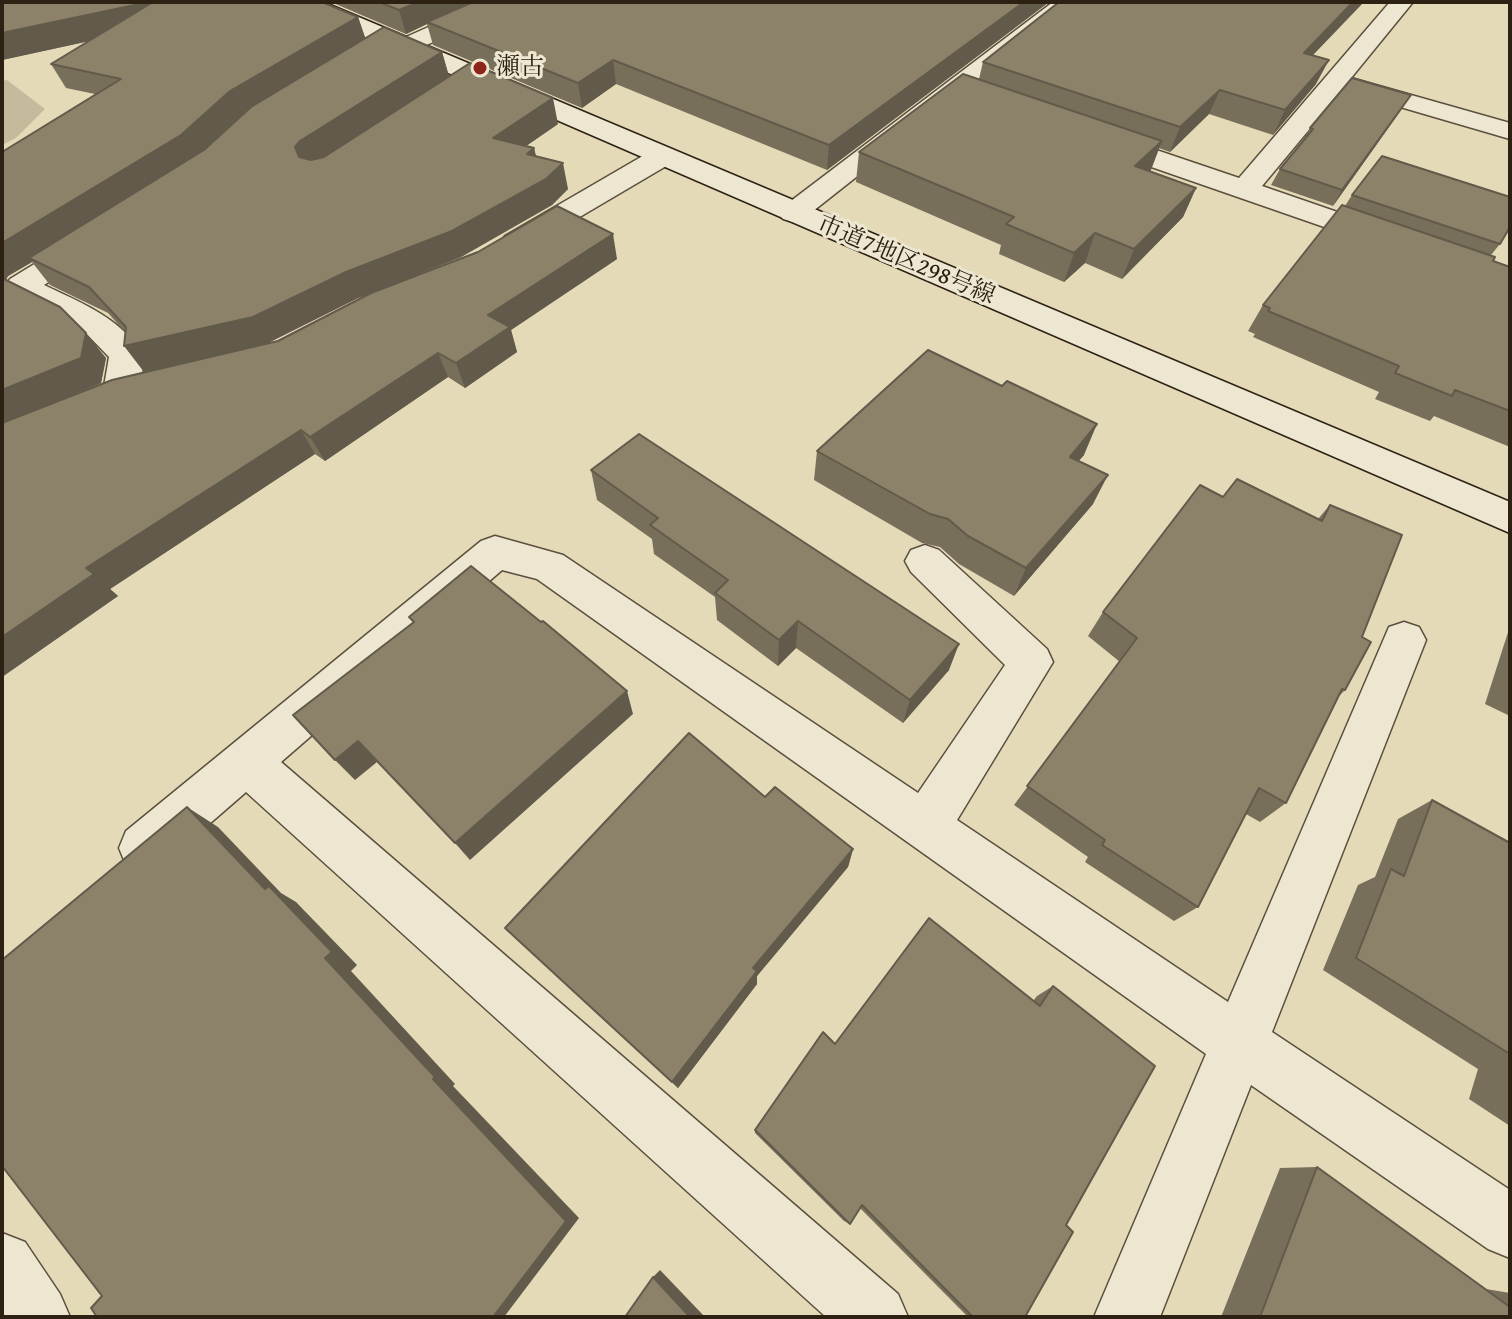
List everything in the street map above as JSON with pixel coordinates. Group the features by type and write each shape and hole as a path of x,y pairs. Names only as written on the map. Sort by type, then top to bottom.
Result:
{"street":[{"name":"市道7地区298号線","path":"304,2 462,83 663,156 1510,518"},
{"path":"387,47 504,2"},
{"path":"793,213 1067,2"},
{"path":"1244,190 1402,2"},
{"path":"1335,80 1510,131"},
{"path":"952,89 981,100"},
{"path":"1069,130 1407,246"},
{"path":"487,259 663,156"},
{"path":"114,227 21,286 94,322 126,355 121,393"},
{"path":"112,874 495,552 549,566 1510,1227"},
{"path":"925,561 1031,662 925,826"},
{"path":"1127,1317 1404,640"},
{"path":"246,762 875,1317"},
{"path":"2,1265 37,1317"}],"shaded area":[{"path":"7,80 45,109 16,138 2,145 2,81"}],"building":[{"path":"2,2 149,2 2,33"},
{"path":"153,2 322,2 358,17 230,91 181,135 2,243 2,152 121,79 51,64"},
{"path":"379,2 419,2 399,10"},
{"path":"473,2 1024,2 829,145 613,60 578,83 427,22"},
{"path":"1059,2 1353,2 1304,53 1329,60 1285,110 1220,90 1180,127 983,62"},
{"path":"384,27 442,52 300,141 295,147 299,157 311,160 324,157 470,63 553,98 493,138 534,148 527,154 563,163 546,179 452,231 346,272 253,317 124,346 126,327 89,287 29,258 204,150 251,107"},
{"path":"963,74 1162,141 1135,166 1196,188 1134,249 1095,233 1074,253 1006,224 1014,217 859,152"},
{"path":"1352,78 1411,95 1342,190 1280,169 1313,129 1310,128"},
{"path":"1382,156 1510,197 1510,227 1500,244 1352,195"},
{"path":"1342,205 1495,257 1493,261 1510,267 1510,411 1455,390 1452,396 1395,373 1399,366 1268,311 1270,308 1263,305"},
{"path":"557,206 613,234 488,315 510,327 456,363 438,353 310,437 301,430 86,568 94,574 2,637 2,423 112,380 278,341 371,293 478,252"},
{"path":"2,278 60,307 86,333 81,358 2,390"},
{"path":"928,350 1002,386 1007,381 1097,424 1070,457 1108,475 1026,568 968,536 948,519 930,514 817,451"},
{"path":"639,434 959,644 910,700 798,621 779,640 715,593 728,580 650,525 658,518 591,470"},
{"path":"1237,479 1322,521 1330,505 1402,535 1362,637 1371,642 1345,690 1342,689 1286,803 1259,788 1198,907 1102,845 1105,840 1027,786 1137,638 1103,612 1200,485 1223,497"},
{"path":"471,566 627,691 455,843 358,741 335,760 293,715 414,622 409,617"},
{"path":"689,733 765,797 775,787 853,849 753,968 757,971 672,1082 505,928"},
{"path":"1432,800 1510,843 1510,1054 1356,958 1391,869 1404,876"},
{"path":"187,807 265,889 269,886 332,952 325,958 566,1221 493,1317 97,1317 91,1308 102,1296 2,1166 2,960"},
{"path":"929,918 1040,1006 1053,986 1155,1066 1066,1225 1073,1232 1025,1317 973,1317 862,1205 850,1224 755,1130 823,1032 835,1044"},
{"path":"1317,1167 1510,1307 1510,1317 1260,1317"},
{"path":"653,1277 690,1317 625,1317"}],"place":[{"name":"瀬古","path":"480,68"}]}
